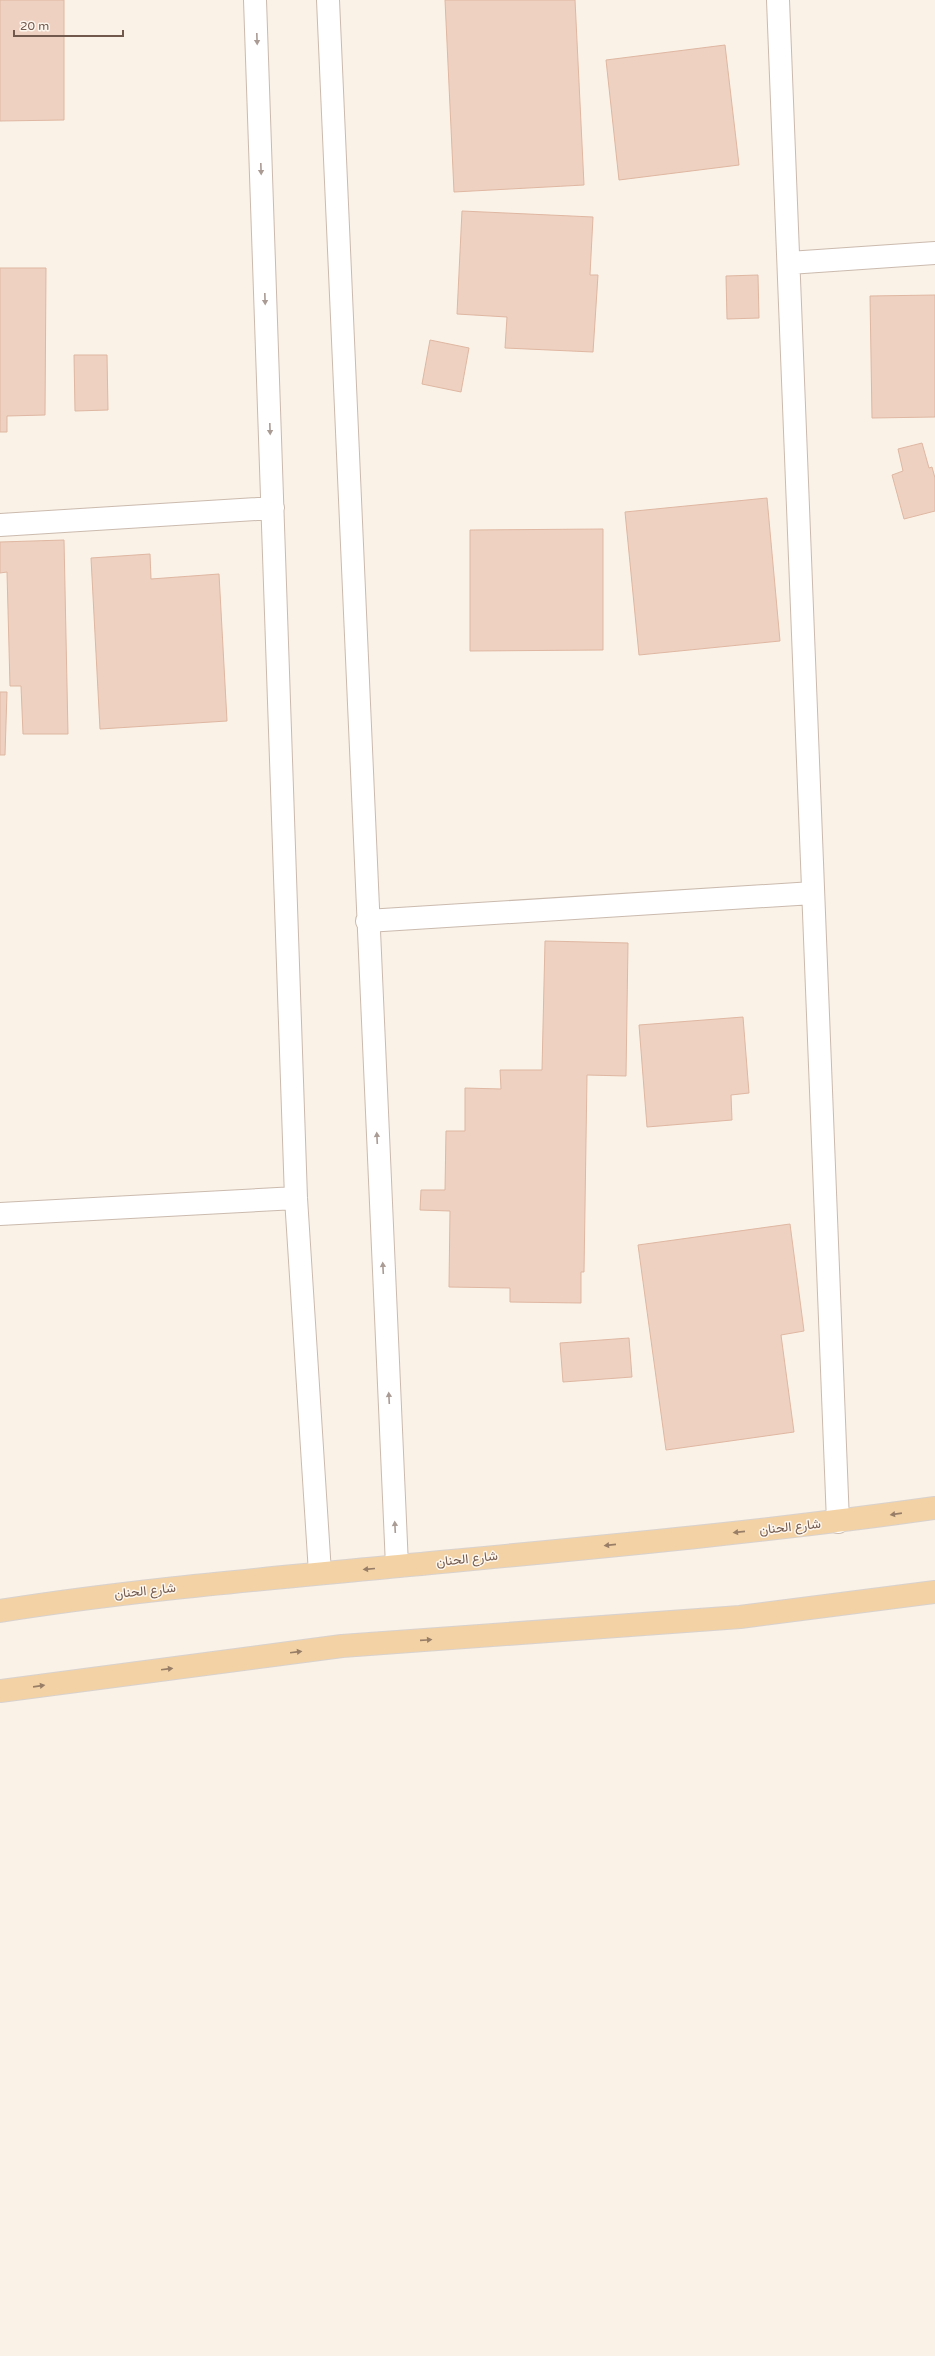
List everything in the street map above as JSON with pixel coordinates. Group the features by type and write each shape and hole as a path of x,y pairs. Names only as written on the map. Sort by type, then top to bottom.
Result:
{"main road":[{"name":"شارع الحنان","path":"0,1610 74,1599 320,1573 838,1522 935,1508"},
{"path":"0,1691 342,1646 740,1617 935,1592"}],"street":[{"path":"255,0 296,1198 320,1573"},
{"path":"328,0 397,1566"},
{"path":"778,0 838,1522"},
{"path":"788,263 935,253"},
{"path":"0,525 272,508"},
{"path":"368,921 813,893"},
{"path":"0,1214 296,1198"}],"building":[{"path":"0,0 64,0 64,120 0,121"},
{"path":"445,0 575,0 584,185 454,192"},
{"path":"725,45 739,165 619,180 606,60"},
{"path":"462,211 593,217 590,275 598,275 593,352 505,348 507,317 457,314"},
{"path":"0,268 46,268 45,415 7,416 7,432 0,432"},
{"path":"758,275 759,318 727,319 726,276"},
{"path":"935,295 935,417 872,418 870,296"},
{"path":"430,340 469,348 461,392 422,384"},
{"path":"74,355 107,355 108,410 75,411"},
{"path":"922,443 929,468 932,467 935,478 935,511 904,519 892,475 903,471 898,449"},
{"path":"767,498 780,641 639,655 625,512"},
{"path":"603,529 603,650 470,651 470,530"},
{"path":"64,540 68,734 23,734 21,686 10,686 7,572 0,573 0,542"},
{"path":"150,554 151,579 219,574 227,721 100,729 91,558"},
{"path":"0,692 7,692 5,755 0,755"},
{"path":"545,941 628,943 626,1076 587,1075 584,1272 581,1272 581,1303 510,1302 510,1288 449,1287 450,1211 420,1210 421,1190 445,1190 446,1131 465,1131 465,1088 501,1089 500,1070 542,1070"},
{"path":"743,1017 749,1093 731,1095 732,1120 647,1127 639,1025"},
{"path":"790,1224 804,1331 781,1335 794,1432 666,1450 638,1245"},
{"path":"629,1338 632,1377 563,1382 560,1343"}]}
